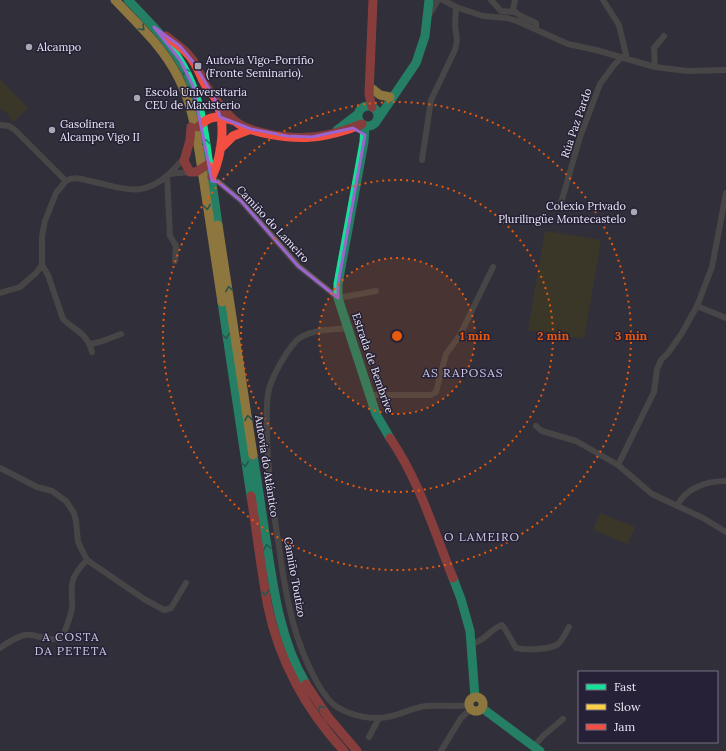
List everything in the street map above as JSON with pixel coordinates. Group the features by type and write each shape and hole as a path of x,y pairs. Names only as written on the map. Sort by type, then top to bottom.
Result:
{"main road":[{"name":"Autovía do Atlántico","path":"115,0 151,38 172,65 183,86 191,111 196,131 251,507 268,608 281,652 298,691 316,718 344,751"},
{"path":"128,0 154,27 180,46 190,57 215,99 220,110 222,132 216,170 212,179"},
{"path":"366,124 359,120 367,109 370,91 373,0"},
{"path":"366,124 408,76 416,63 425,36 429,0"},
{"name":"Autovía do Atlántico","path":"154,27 180,60 195,93 202,122 212,179 271,573 278,607 291,654 306,685 323,712 357,751"},
{"path":"370,91 380,95 392,95"},
{"path":"336,131 367,109 392,95"},
{"path":"215,99 235,121"},
{"path":"251,128 230,137 209,163 196,172 190,172 186,166 184,158 189,145 202,122 208,118 220,117 273,134 303,137 325,134 366,124 377,112 367,109"},
{"path":"189,145 191,111"},
{"name":"Estrada de Bembrive","path":"366,124 365,138 338,284 338,298 369,396 382,426 402,455 414,479 461,599 471,644 475,697"},
{"path":"475,697 481,699 483,704 482,708 477,711 470,707 471,699 475,697"},
{"path":"482,708 537,749"}],"street":[{"path":"428,16 438,0"},
{"path":"443,0 456,7 483,16 512,19 568,44 655,67 687,70 726,70"},
{"path":"491,0 501,11 514,12 519,16 530,19 536,23 536,29"},
{"path":"514,12 513,9 515,0"},
{"path":"604,0 619,25 625,58"},
{"path":"422,160 430,100 455,50 457,40 455,25 456,7"},
{"path":"655,67 654,48 664,36"},
{"name":"Rúa Paz Pardo","path":"561,203 580,137 600,84 614,65 625,58"},
{"path":"0,125 9,126 15,130 66,181"},
{"path":"92,352 90,344 80,331 63,319 48,275 42,265 42,236 45,220 56,193 66,181 77,178 118,188 142,190 155,185 168,175 184,158"},
{"path":"168,175 190,172"},
{"path":"168,175 170,236 176,246 175,260"},
{"name":"Camiño do Lameiro","path":"212,179 218,182 241,202 298,266 338,298"},
{"path":"618,465 654,392 661,360 668,353 682,333 697,306 712,267 726,193"},
{"path":"0,294 20,287 36,273 42,265"},
{"path":"369,396 431,395 436,392 446,354 460,335 493,267"},
{"path":"338,298 376,291"},
{"path":"697,306 726,318"},
{"name":"Camiño Toutizo","path":"348,328 311,333 297,340 272,380 267,402 270,485 282,568 291,614 304,656 324,692 336,706 356,715 379,718 392,716 425,706 470,707"},
{"path":"90,344 100,342 120,334"},
{"path":"536,426 542,431 576,441 618,465 652,494 703,518 726,532"},
{"path":"0,468 37,487 52,491 66,500 74,513 78,542 87,560 144,599 164,610 171,608 186,583"},
{"path":"677,506 680,500 697,487 714,481 726,481"},
{"path":"0,648 23,635 54,640 64,635 72,609 71,589 73,579 80,566 87,560"},
{"path":"471,644 482,640 497,627 502,625 516,648 536,649 554,646 558,643 569,627"},
{"path":"441,751 461,718 470,707"},
{"path":"369,737 379,718"},
{"path":"537,749 544,735 564,720"}],"highlighted area":[{"path":"154,27 180,46 194,63 215,99 220,117 251,129 287,136 312,137 353,128 365,135 338,284 338,298 298,266 241,201 218,182 212,181 193,86 180,60"}],"shaded area":[{"path":"0,79 28,108 13,122 7,113 0,108"},
{"path":"545,231 601,240 584,339 528,330"},
{"path":"600,513 635,527 628,544 593,530"}],"traffic: fast":[{"path":"128,0 168,44 187,74 195,94 203,126 218,225"},
{"path":"378,119 416,63 425,36 429,0"},
{"path":"368,106 375,109 378,116 375,123 368,126 361,123 358,116 361,109 368,106"},
{"path":"337,130 358,114"},
{"path":"365,126 364,142 338,284 338,298 376,414 390,438"},
{"path":"222,302 251,496"},
{"path":"253,455 280,617 290,651 306,684"},
{"path":"453,578 461,599 470,631 475,697"},
{"path":"482,708 540,751"}],"traffic: slow":[{"path":"115,0 158,46 172,66 184,89 198,142 222,302"},
{"path":"370,87 380,95 390,97"},
{"path":"218,225 253,455"},
{"path":"476,697 481,699 483,704 481,709 476,711 471,709 469,704 471,699 476,697"}],"traffic: jam":[{"path":"372,107 369,94 373,0"},
{"path":"166,36 182,48 192,60 219,107 222,138 221,148 212,177"},
{"path":"216,100 232,119 242,126 271,135 293,137 318,136 362,124"},
{"path":"198,127 207,120 215,117 235,121"},
{"path":"191,127 190,140 184,161 190,172 196,172 207,165"},
{"path":"220,149 233,136 251,129"},
{"path":"390,438 418,488 453,578"},
{"path":"251,496 268,607 279,647 296,684 307,702 318,719 344,751"},
{"path":"306,684 328,717 357,751"}],"place":[{"name":"Alcampo","path":"29,47"},
{"name":"Autovia Vigo-Porriño (Fronte Seminario).","path":"198,66"},
{"name":"Escola Universitaria CEU de Maxisterio","path":"137,98"},
{"name":"Gasolinera Alcampo Vigo II","path":"52,130"},
{"name":"Colexio Privado Plurilingüe Montecastelo","path":"634,212"}],"district":[{"name":"AS RAPOSAS","path":"463,372"},
{"name":"O LAMEIRO","path":"482,536"},
{"name":"A COSTA DA PETETA","path":"71,643"}]}
